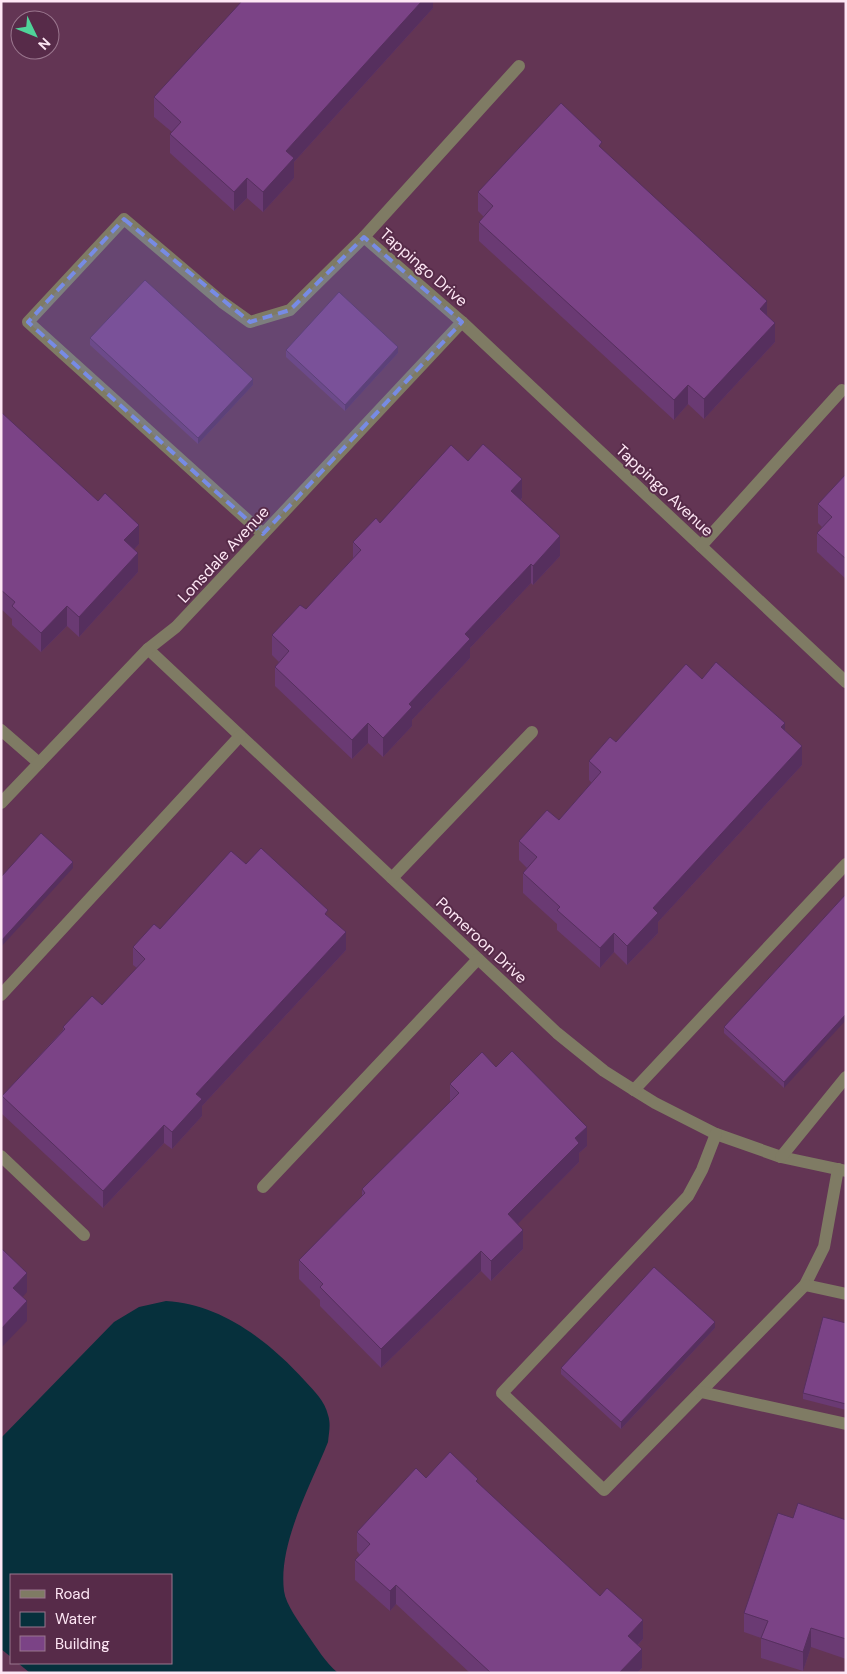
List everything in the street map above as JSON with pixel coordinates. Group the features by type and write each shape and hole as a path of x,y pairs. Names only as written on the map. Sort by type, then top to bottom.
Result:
{"street":[{"path":"263,534 28,322 124,219 222,302 250,322 290,310 364,237 519,66"},
{"name":"Tappingo Drive","path":"364,237 462,322"},
{"name":"Lonsdale Avenue","path":"1,802 148,649 176,627 462,322"},
{"name":"Tappingo Avenue","path":"462,322 846,682"},
{"path":"701,546 842,390"},
{"name":"Pomeroon Drive","path":"148,649 557,1033 604,1071 655,1103 716,1134 781,1156 842,1170"},
{"path":"1,730 39,763"},
{"path":"392,878 532,732"},
{"path":"1,995 240,736"},
{"path":"634,1090 846,864"},
{"path":"262,1187 478,959"},
{"path":"781,1156 846,1077"},
{"path":"716,1134 702,1170 688,1196 502,1393 604,1490 805,1285 824,1247 842,1170"},
{"path":"1,1156 84,1235"},
{"path":"805,1285 846,1294"},
{"path":"701,1392 846,1424"}],"highlighted area":[{"path":"124,219 250,322 290,310 364,237 462,322 263,534 28,322"}],"water":[{"path":"166,1301 206,1309 225,1317 243,1327 276,1352 315,1392 327,1410 330,1428 328,1442 297,1515 286,1554 283,1573 287,1602 321,1655 338,1673 30,1673 19,1664 172,1664 172,1574 10,1574 10,1656 1,1649 1,1438 114,1322 139,1307"}],"building":[{"path":"242,1 422,1 286,151 294,158 263,192 247,178 234,192 170,134 181,122 154,97"},
{"path":"561,103 602,142 599,146 767,301 760,309 775,323 704,399 688,385 674,400 479,222 493,206 478,192"},
{"path":"145,280 253,379 198,438 90,338"},
{"path":"339,292 398,347 345,405 286,350"},
{"path":"1,412 98,501 105,493 139,525 124,540 138,553 79,617 67,606 41,633 12,606 15,602 1,590"},
{"path":"483,444 522,479 511,491 560,536 465,634 470,639 409,704 412,707 383,738 368,723 352,740 275,667 289,651 272,635 300,605 306,609 361,550 353,542 376,518 380,523 451,445 468,461"},
{"path":"846,474 846,559 817,533 832,517 818,504"},
{"path":"716,662 785,723 781,727 802,746 653,908 658,913 627,946 614,933 600,948 557,910 560,907 523,873 537,857 519,841 547,810 559,820 601,772 589,761 610,737 616,742 686,664 702,679"},
{"path":"41,833 73,862 1,941 1,877"},
{"path":"261,848 328,910 325,914 346,932 196,1094 202,1099 172,1132 164,1125 103,1191 2,1096 65,1029 63,1027 92,996 102,1005 145,959 133,947 154,924 160,929 231,851 246,864"},
{"path":"846,894 846,1014 784,1082 724,1027"},
{"path":"512,1051 587,1127 575,1138 579,1143 508,1214 523,1230 491,1261 481,1251 381,1349 320,1287 323,1284 299,1260 365,1193 362,1189 459,1093 450,1084 482,1052 496,1067"},
{"path":"1,1248 27,1273 13,1288 27,1301 1,1329"},
{"path":"654,1267 715,1322 621,1422 561,1368"},
{"path":"823,1317 846,1323 846,1404 803,1393"},
{"path":"450,1452 478,1479 476,1481 600,1596 607,1588 643,1620 628,1636 642,1649 619,1673 491,1673 396,1585 390,1591 355,1560 370,1544 357,1532 416,1468 426,1478"},
{"path":"798,1503 846,1520 846,1639 811,1628 803,1652 761,1638 768,1621 744,1613 778,1513 793,1518"}]}
